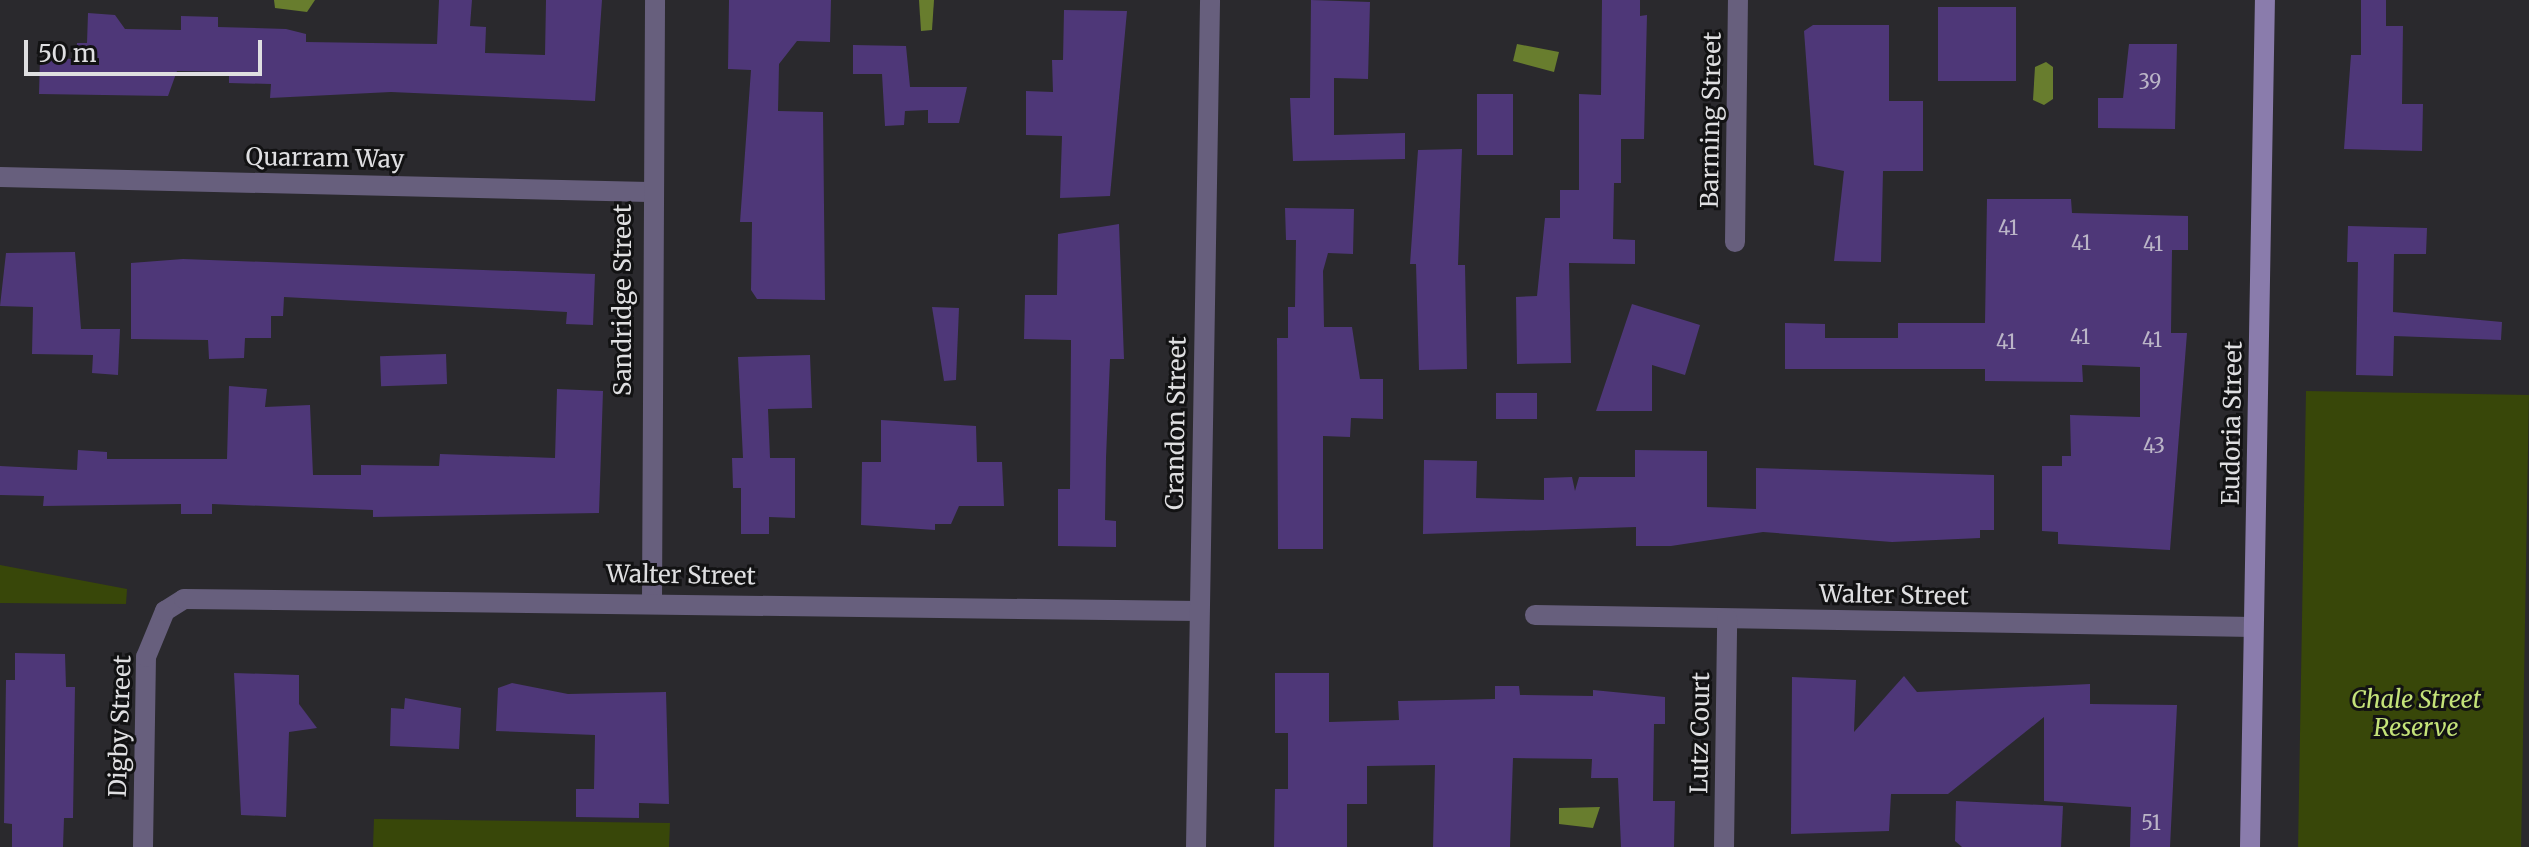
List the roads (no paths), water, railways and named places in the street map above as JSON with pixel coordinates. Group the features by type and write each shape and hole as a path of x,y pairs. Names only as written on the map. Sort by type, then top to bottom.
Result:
{"main road":[{"name":"Eudoria Street","path":"2250,847 2265,0"}],"street":[{"name":"Sandridge Street","path":"652,600 649,192 655,0"},
{"name":"Crandon Street","path":"1196,847 1210,0"},
{"name":"Barming Street","path":"1735,242 1738,0"},
{"name":"Quarram Way","path":"0,177 649,192"},
{"name":"Walter Street","path":"165,611 210,594 1199,611"},
{"name":"Digby Street","path":"143,847 146,657 165,611"},
{"name":"Walter Street","path":"1535,615 2253,627"},
{"name":"Lutz Court","path":"1724,847 1727,619"}],"park label":[{"name":"Chale Street Reserve","path":"2416,714"}]}
